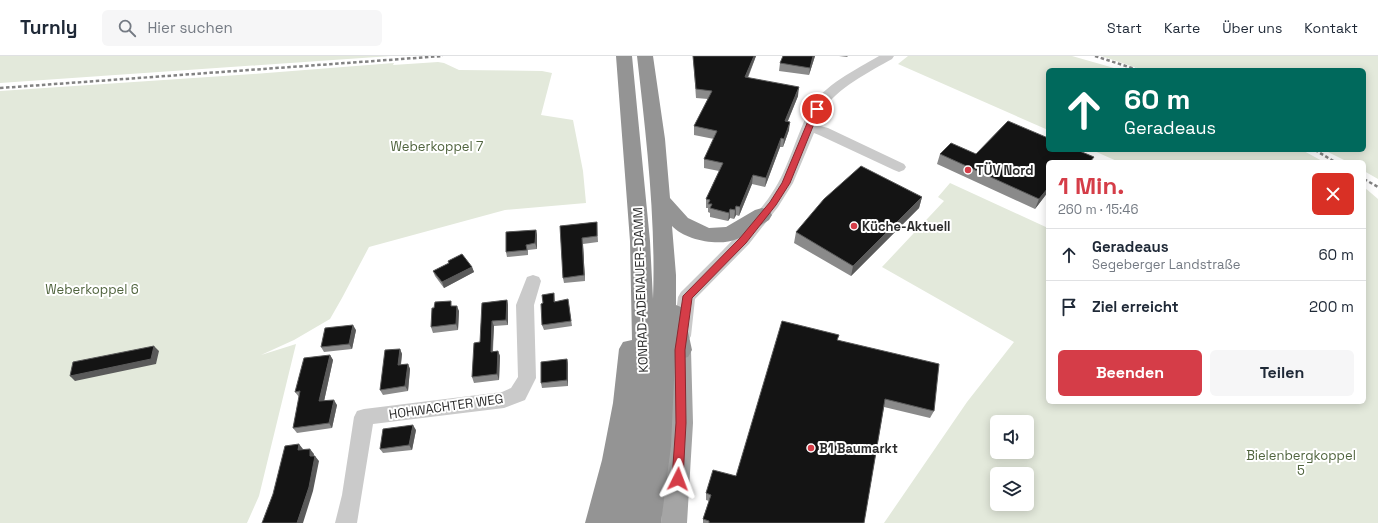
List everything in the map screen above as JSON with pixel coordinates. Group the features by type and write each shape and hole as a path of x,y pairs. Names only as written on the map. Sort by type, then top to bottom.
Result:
{"highway":[{"name":"KONRAD-ADENAUER-DAMM","path":"624,56 640,241 644,339 642,412 624,523"},
{"name":"KONRAD-ADENAUER-DAMM","path":"645,56 656,139 665,275 664,340 658,446 647,523"},
{"path":"661,201 681,223 708,235 730,234 762,215"},
{"path":"599,523 615,460 625,402 632,339 632,274 640,241"},
{"path":"665,275 680,350"}],"main road":[{"path":"674,523 681,423 680,350"}],"street":[{"path":"680,350 687,296 743,240 762,215 773,204 786,183 817,109 832,91 848,79 888,56"},
{"path":"808,128 823,131 899,167"},
{"name":"HOHWACHTER WEG","path":"346,523 352,495 364,417 504,400 518,394 527,378 525,305 533,281"}],"green space":[{"path":"0,56 391,56 0,83"},
{"path":"908,56 1072,56 1114,68 1046,68 1046,129 898,64"},
{"path":"1101,56 1378,56 1378,179 1366,172 1366,160 1344,160 1328,152 1366,152 1366,68 1137,68"},
{"path":"438,62 444,63 459,70 542,71 552,73 541,115 573,120 583,171 586,203 505,210 369,247 330,319 294,340 261,355 296,344 259,496 247,523 0,523 0,91 394,63 393,65"},
{"path":"1096,152 1306,152 1320,160 1114,160"},
{"name":"Bielenbergkoppel 5","path":"950,183 1046,227 1046,404 1366,404 1366,189 1378,199 1378,523 884,523 967,402 1014,342 882,267 944,201 938,197"}],"building":[{"path":"693,56 754,56 745,77 799,87 785,121 790,122 784,139 781,138 766,178 753,175 740,207 736,206 735,210 730,209 729,213 710,208 712,204 708,204 710,200 706,199 723,163 704,159 717,131 694,126 712,91 696,89"},
{"path":"783,56 813,56 810,68 780,63"},
{"path":"1008,121 1046,137 1046,152 1082,152 1094,157 1092,160 1046,160 1046,190 1039,199 940,154 951,143 976,154"},
{"name":"Küche-Aktuell","path":"861,166 922,197 853,266 796,232 824,199"},
{"path":"597,222 597,236 582,238 584,275 563,278 560,226"},
{"path":"536,230 535,243 526,245 527,250 506,252 506,232"},
{"path":"462,254 472,267 442,282 433,271"},
{"path":"554,293 554,302 568,299 571,321 542,325 542,295"},
{"path":"507,300 506,320 492,321 491,352 498,351 497,374 472,377 474,343 480,342 482,303"},
{"path":"451,301 451,306 457,306 456,324 431,327 432,308 434,308 435,302"},
{"name":"B1 Baumarkt","path":"782,321 839,335 837,340 939,364 934,411 885,399 864,523 709,523 709,521 703,519 711,495 706,493 713,470 736,476"},
{"path":"353,325 349,344 321,347 325,328"},
{"path":"154,346 151,359 70,376 73,362"},
{"path":"400,349 398,365 408,364 405,386 380,390 385,350"},
{"path":"330,355 319,401 334,400 329,423 293,428 300,391 295,392 304,358"},
{"path":"567,359 567,380 541,383 541,362"},
{"path":"413,425 409,445 380,449 383,429"},
{"path":"299,444 298,450 310,449 310,456 315,456 309,487 297,523 262,523 273,494 285,446"}],"railway":[{"path":"0,88 443,56"},
{"path":"1095,56 1132,68"},
{"path":"1318,152 1332,160"},
{"path":"1366,180 1378,187"}],"place":[{"name":"TÜV Nord","path":"968,170"},
{"name":"Küche-Aktuell","path":"854,226"},
{"name":"B1 Baumarkt","path":"811,448"}],"route":[{"path":"678,479 681,423 680,350 687,296 743,240 762,215 773,204 786,183 796,162 808,128 817,109"}],"park label":[{"name":"Weberkoppel 7","path":"437,146"},
{"name":"Weberkoppel 6","path":"92,289"}]}
